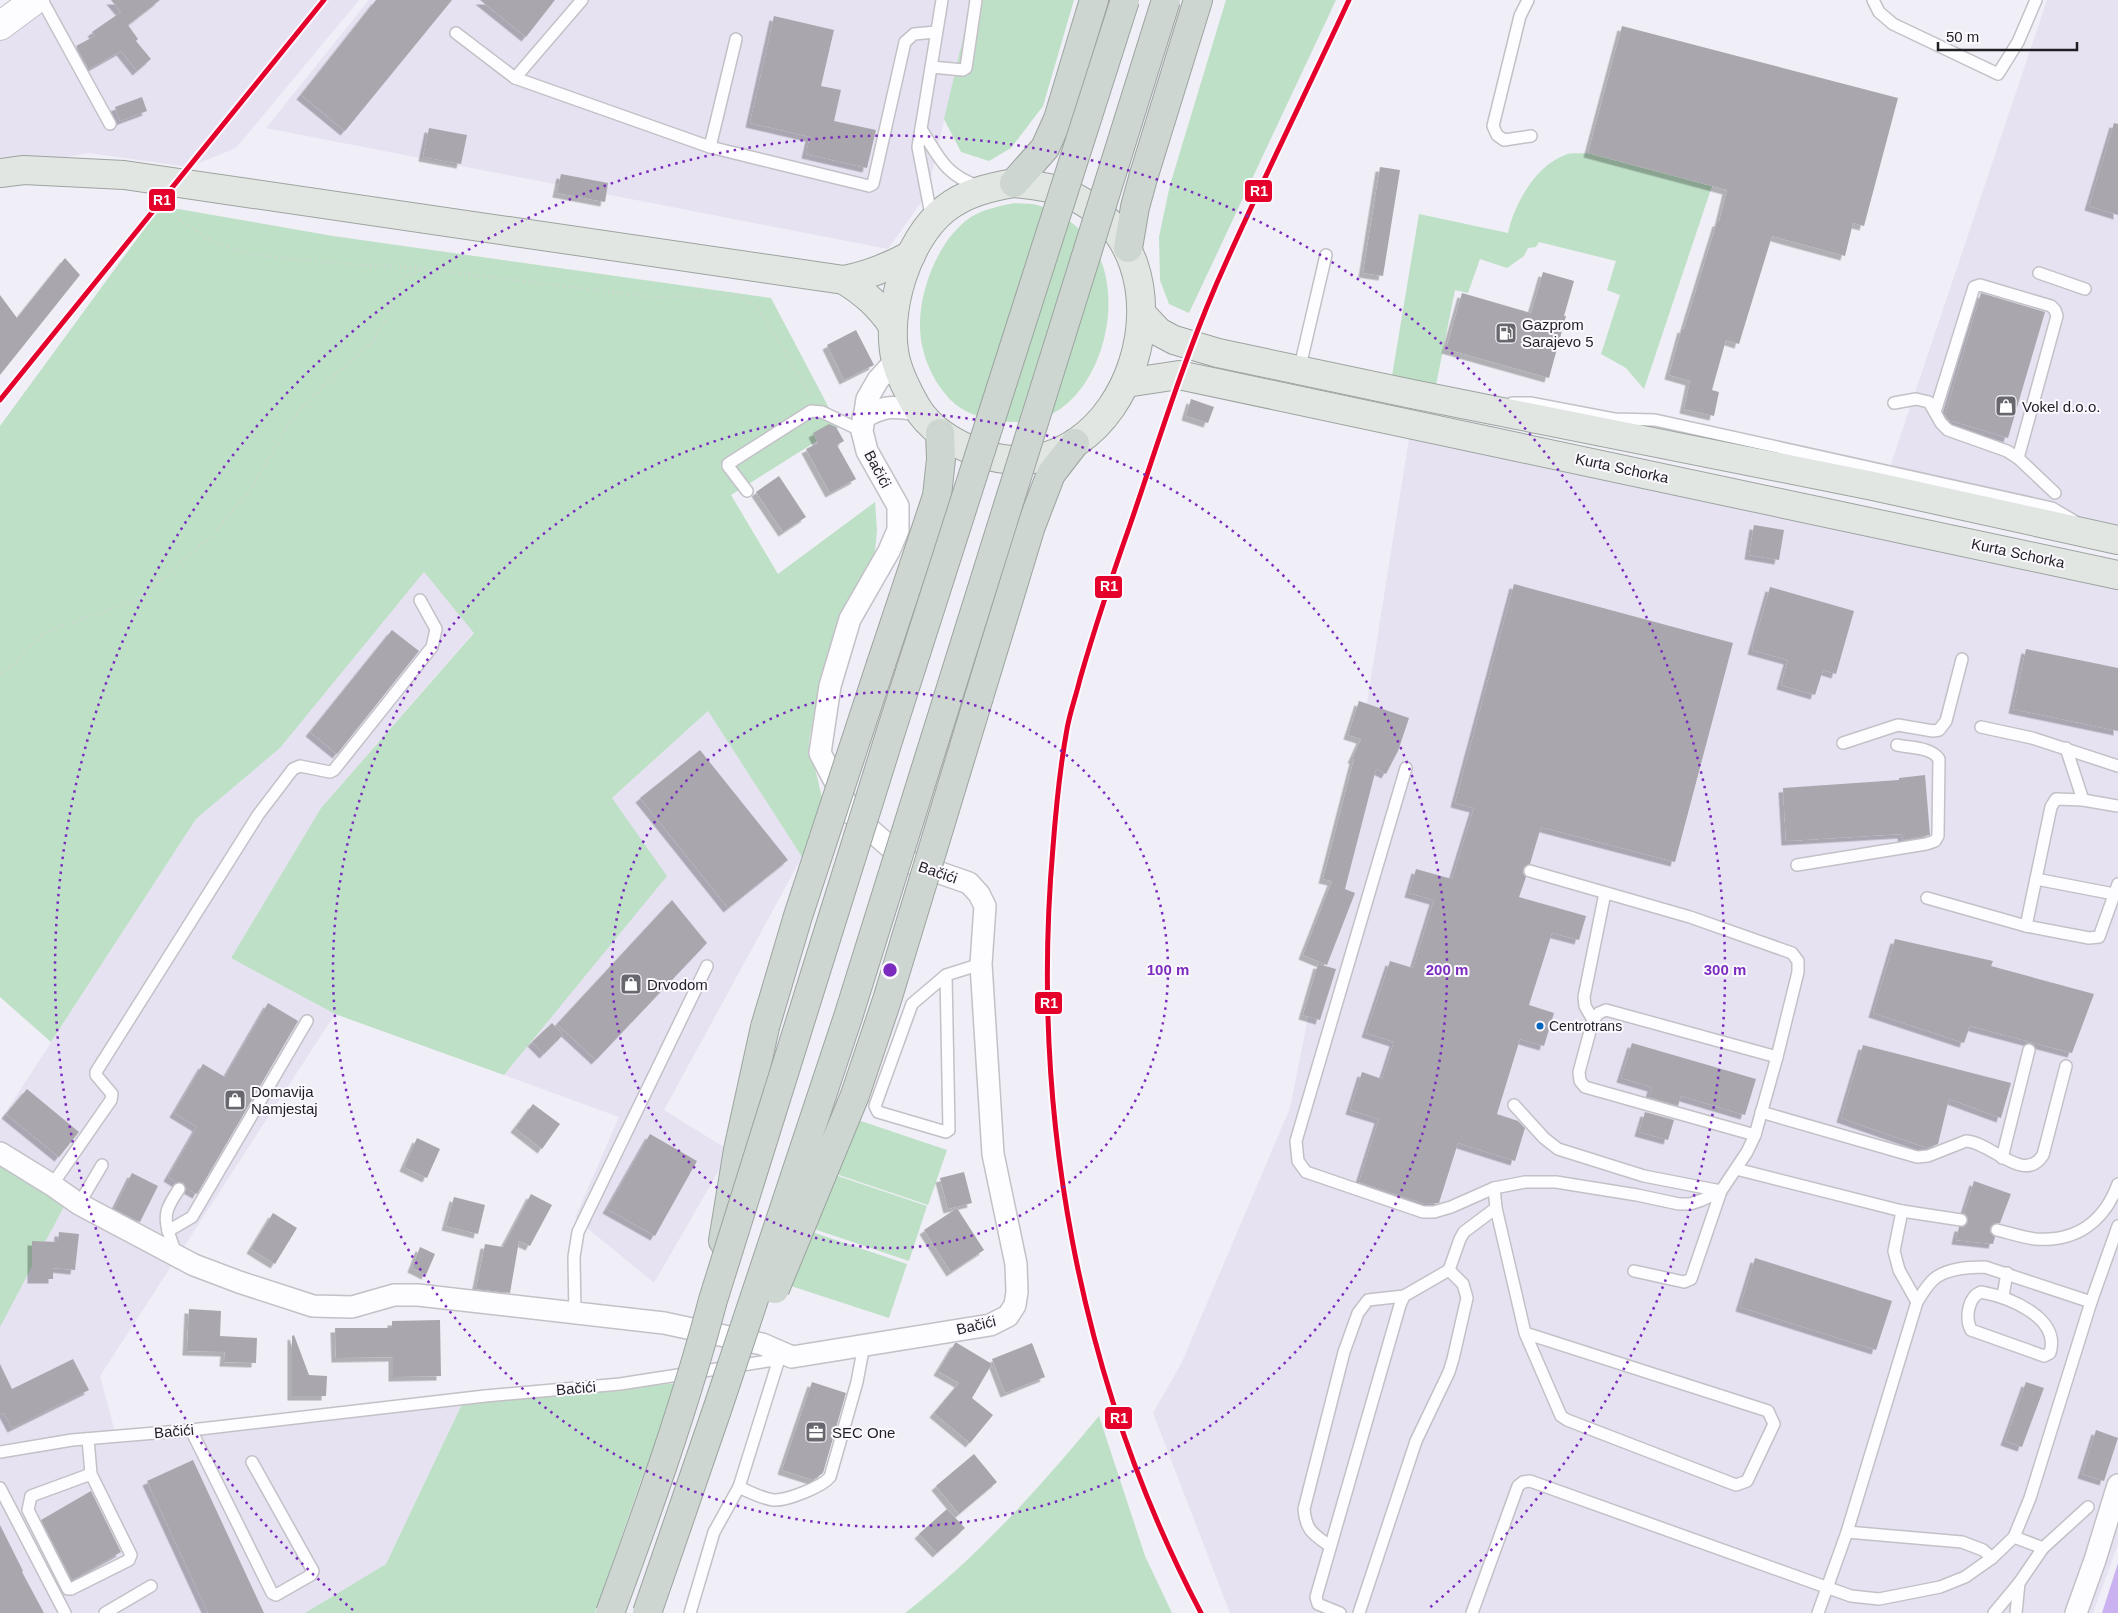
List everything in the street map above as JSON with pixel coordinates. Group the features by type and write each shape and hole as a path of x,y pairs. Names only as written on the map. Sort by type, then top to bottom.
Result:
{"highway":[{"path":"1014,183 1045,148 1058,119 1094,0"},
{"path":"610,1613 662,1468 892,728 1125,0"},
{"path":"646,1613 718,1407 848,1017 1166,0"},
{"path":"1128,248 1135,207 1143,178 1198,0"},
{"path":"713,1300 738,1150 765,1026 801,907 937,496 941,459 940,433"},
{"path":"661,1613 764,1316 858,1086 887,1000 1031,526 1051,474 1075,443"}],"main road":[{"path":"0,26 35,0"},
{"path":"0,173 24,170 124,175 844,280 868,275 890,267 910,255"},
{"path":"1014,183 1041,186 1064,192 1089,206 1110,223 1128,248 1140,290 1142,314 1136,351 1126,383 1114,405 1096,427 1075,443 1048,455 1019,460 991,457 963,448 940,433 918,410 896,360 893,326 900,285 910,255 932,221 947,208 986,188 1014,183"},
{"path":"844,280 863,292 880,307 893,326"},
{"name":"Kurta Schorka","path":"1142,314 1159,332 1174,340 1218,353 1299,371 1873,486 2107,537"},
{"name":"Kurta Schorka","path":"1126,383 1179,375 2118,575"}],"street":[{"path":"862,424 867,399 878,380 896,360"},
{"path":"862,424 879,408 900,407 918,410"},
{"name":"Bačići","path":"785,1358 990,1325 1008,1316 1015,1305 1017,1292 1016,1264 993,1154 981,964 985,906 979,894 969,883 906,861 852,814 820,753 830,686 850,619 889,551 898,530 898,506 867,451 862,424"},
{"path":"0,1153 52,1184 79,1204 194,1265 313,1306 352,1307 394,1296 418,1295 664,1323 762,1344 785,1358"},
{"path":"2076,1613 2096,1560 2118,1486"}],"lane":[{"path":"42,0 110,124"},
{"path":"515,78 582,0"},
{"path":"932,221 918,147 942,0"},
{"path":"932,67 963,70 966,68 976,0"},
{"path":"1528,0 1520,16 1493,126 1497,135 1504,140 1531,136"},
{"path":"1873,0 1879,12 1893,24 1998,74 2018,42 2036,0"},
{"path":"456,33 515,78 710,147 869,186 873,184 905,42 914,34 936,32"},
{"path":"710,147 736,39"},
{"path":"922,129 947,170 964,181 986,188"},
{"path":"1299,371 1326,255"},
{"path":"2039,273 2085,288"},
{"path":"1935,412 1974,287 1980,285 2051,306 2055,310 2056,316 2018,458"},
{"path":"1894,403 1916,399 1929,402 1941,423 1948,430 1998,447 2018,458 2055,493"},
{"path":"747,491 728,464 811,411 822,412 862,424"},
{"path":"52,1184 111,1100 112,1094 96,1076 96,1072 258,815 293,769 300,766 330,772 334,770 432,648 436,630 420,600"},
{"path":"1844,743 1898,725 1933,731 1939,730 1946,721 1962,660"},
{"path":"1981,727 2032,738 2118,766"},
{"path":"1797,866 1935,841 1938,836 1939,759 1936,754 1929,751 1897,745"},
{"path":"2066,748 2083,800"},
{"path":"1406,768 1296,1141 1298,1161 1306,1172 1423,1212 1434,1212 1450,1208 1494,1188 1525,1182 1556,1182 1679,1204 1690,1204 1721,1191"},
{"path":"2026,926 2051,807 2056,799 2083,800 2118,806"},
{"path":"1530,871 1690,917 1792,953 1798,961 1798,972 1777,1057 1754,1135 1747,1152 1721,1191 1691,1279 1684,1282 1634,1270"},
{"path":"1927,898 2026,926 2089,938 2098,937 2116,889 2036,879"},
{"path":"1593,1020 1585,1006 1584,997 1605,893"},
{"path":"946,975 949,1130 946,1132 878,1112 875,1106 912,1004 946,975 981,964"},
{"path":"575,1314 574,1257 578,1232 706,966"},
{"path":"1754,1135 1585,1087 1580,1081 1579,1072 1593,1020 1598,1013 1606,1010 1777,1057"},
{"path":"168,1231 192,1217 307,1021"},
{"path":"2002,1158 2029,1050"},
{"path":"1761,1112 1917,1157 1928,1156 1966,1141 1986,1146 2002,1158 2024,1166 2038,1162 2043,1156 2066,1066"},
{"path":"1514,1105 1544,1138 1558,1148 1644,1176 1721,1191"},
{"path":"79,1204 102,1165"},
{"path":"1736,1169 1902,1211 1961,1220"},
{"path":"1997,1230 2034,1238 2061,1238 2086,1229 2101,1215 2118,1186"},
{"path":"176,1254 165,1218 168,1206 179,1188"},
{"path":"1494,1188 1496,1208 1525,1333 1558,1411 1567,1420 1736,1485 1747,1481 1774,1424 1768,1411 1525,1333"},
{"path":"1330,1546 1314,1535 1306,1524 1304,1509 1344,1352 1358,1313 1368,1300 1404,1296 1449,1270 1464,1232 1496,1208"},
{"path":"1902,1211 1894,1251 1899,1270 1916,1302"},
{"path":"1472,1613 1518,1486 1530,1480 1851,1596 1878,1599 1940,1587 1965,1577 1992,1558 2014,1537 2030,1498 2091,1302 2118,1226"},
{"path":"1818,1613 1847,1532 1916,1302 1935,1278 1949,1271 1969,1267 1985,1267 2091,1302"},
{"path":"1359,1613 1416,1441 1453,1359 1467,1298 1463,1284 1449,1270"},
{"path":"2003,1296 2007,1273"},
{"path":"1981,1292 2003,1296 2022,1305 2043,1322 2051,1333 2052,1346 2050,1353 2044,1356 1971,1330 1968,1324 1971,1300 1975,1294 1981,1292"},
{"path":"1340,1613 1318,1604 1316,1597 1404,1296"},
{"path":"740,1487 772,1500 781,1499 825,1482 830,1477 857,1382 864,1345"},
{"path":"690,1613 714,1532 740,1487 785,1358"},
{"name":"Bačići","path":"0,1452 88,1438 191,1430 485,1396 620,1384 785,1358"},
{"path":"191,1430 272,1593 276,1595 312,1575 313,1572 252,1462"},
{"path":"88,1438 91,1474 131,1555 129,1560 68,1589 28,1510 29,1503 31,1496 91,1474"},
{"path":"0,1488 65,1613"},
{"path":"1994,1613 2019,1583 2043,1548 2088,1507"},
{"path":"1847,1532 1962,1542 1983,1550 1992,1558"},
{"path":"2014,1537 2043,1548"},
{"path":"2016,1613 2019,1583"},
{"path":"104,1613 151,1586"}],"path":[{"path":"166,203 180,220 212,242 248,254 331,263 424,269 652,298 738,295 756,305 822,412"},
{"path":"0,673 10,667 45,632 137,600 209,538 250,490 291,421 319,390 372,342 388,318 392,300 406,275 424,269"}],"shaded area":[{"path":"35,0 359,0 236,148 189,167 89,153 0,170 0,26"},
{"path":"369,0 972,0 927,194 888,249 266,128"},
{"path":"2047,0 2118,0 2118,526 1885,482"},
{"path":"1411,426 2118,576 2118,1544 2093,1613 1230,1613 1153,1413 1182,1362 1290,1108 1353,791"},
{"path":"424,572 474,632 321,808 231,958 335,1014 100,1376 118,1443 257,1428 463,1402 386,1564 305,1613 0,1613 0,1327 68,1199 0,1161 0,1121 196,819 280,748"},
{"path":"708,711 802,857 664,1110 730,1151 654,1283 575,1218 619,1117 504,1075 666,876 612,798"},
{"path":"2118,1563 2118,1613 2102,1613"}],"green space":[{"path":"972,0 1074,0 1043,106 1011,148 989,161 961,152 944,119"},
{"path":"1226,0 1336,0 1189,313 1169,304 1160,280 1159,237 1170,185"},
{"path":"1588,153 1712,186 1644,389 1626,368 1601,354 1620,295 1607,290 1616,261 1539,242 1536,247 1528,248 1524,256 1507,268 1480,259 1468,293 1455,290 1436,385 1392,376 1419,214 1508,233 1521,199 1535,177 1544,168 1554,160 1565,155"},
{"path":"1014,203 1034,204 1047,208 1074,224 1081,231 1099,256 1106,278 1108,302 1107,327 1100,352 1090,374 1076,394 1059,410 1038,420 1024,422 985,418 964,410 952,401 938,384 928,366 920,329 924,293 937,257 947,241 958,228 976,214"},
{"path":"161,206 333,236 771,298 839,427 731,495 778,574 875,502 877,531 874,560 817,698 809,742 823,802 802,857 708,711 612,798 667,876 504,1075 335,1014 231,958 321,808 474,633 424,572 280,748 196,819 51,1042 0,997 0,426"},
{"path":"849,1117 947,1150 928,1205 830,1172"},
{"path":"0,1161 68,1199 0,1327"},
{"path":"829,1173 927,1206 909,1261 811,1228"},
{"path":"809,1231 907,1264 889,1318 791,1286"},
{"path":"679,1383 642,1478 595,1613 305,1613 386,1564 463,1402"},
{"path":"1099,1416 1145,1556 1172,1613 905,1613 958,1568 1008,1520"}],"building":[{"path":"111,0 160,0 128,25 138,39 136,41 151,59 137,71 121,51 89,69 76,46 95,36 92,32 121,12"},
{"path":"376,0 452,0 345,131 301,95"},
{"path":"480,0 555,0 526,37"},
{"path":"774,16 834,30 821,86 841,90 834,121 876,130 867,168 806,154 810,137 750,123"},
{"path":"1622,26 1898,98 1864,226 1853,223 1845,256 1772,236 1739,344 1726,340 1712,390 1719,392 1714,416 1684,409 1690,381 1669,375 1682,328 1684,329 1717,222 1719,222 1727,190 1588,153"},
{"path":"142,97 147,111 120,121 115,107"},
{"path":"2114,123 2118,124 2118,215 2089,206"},
{"path":"429,128 467,135 461,164 423,157"},
{"path":"1380,167 1400,170 1383,276 1363,273"},
{"path":"561,174 608,183 605,202 557,193"},
{"path":"65,258 80,275 0,375 0,295 17,318"},
{"name":"Gazprom Sarajevo 5","path":"1543,272 1574,281 1549,378 1446,349 1462,293 1531,313"},
{"path":"1981,293 2045,312 2008,438 1949,420 1945,415"},
{"path":"856,330 874,365 844,380 827,345"},
{"path":"1191,399 1214,407 1208,423 1186,416"},
{"path":"829,424 836,427 844,441 837,445 856,479 830,493 806,449 818,443 813,433"},
{"path":"779,476 806,517 783,532 756,492"},
{"path":"1754,525 1784,530 1779,560 1749,555"},
{"path":"1514,584 1733,643 1675,862 1541,827 1530,864 1523,868 1523,873 1526,877 1519,897 1586,916 1579,940 1552,933 1529,1005 1554,1013 1544,1046 1520,1039 1497,1114 1518,1121 1525,1128 1515,1161 1458,1143 1439,1203 1425,1204 1359,1182 1379,1119 1350,1110 1362,1072 1382,1079 1394,1042 1366,1033 1390,961 1413,968 1434,900 1409,893 1416,869 1452,879 1474,808 1455,803"},
{"path":"1770,587 1854,611 1836,674 1823,670 1815,695 1781,685 1788,660 1752,650"},
{"path":"392,630 419,651 337,754 310,732"},
{"path":"2026,649 2118,668 2118,731 2013,709"},
{"path":"1359,701 1409,718 1398,751 1386,774 1376,769 1345,889 1355,893 1327,965 1303,955 1332,881 1323,879 1354,759 1352,759 1361,739 1348,735"},
{"path":"700,750 788,860 728,908 640,798"},
{"path":"1925,775 1930,835 1903,840 1902,834 1786,841 1783,788 1899,780 1899,778"},
{"name":"Drvodom","path":"672,900 707,943 596,1060 557,1024"},
{"path":"1895,939 1993,961 1991,966 2094,994 2072,1053 1970,1026 1964,1043 1873,1013"},
{"path":"1318,964 1336,969 1320,1020 1303,1015"},
{"name":"Domavija Namjestaj","path":"268,1003 298,1021 197,1194 186,1188 183,1182 176,1182 168,1177 197,1127 174,1113 203,1064 225,1077"},
{"path":"552,1023 563,1035 544,1054 532,1042"},
{"path":"1632,1043 1756,1079 1745,1115 1681,1096 1678,1106 1649,1097 1652,1087 1621,1078"},
{"path":"1863,1045 2011,1083 2001,1118 1949,1099 1938,1144 1927,1148 1841,1118"},
{"path":"27,1089 79,1132 59,1157 6,1114"},
{"path":"533,1104 560,1124 542,1149 515,1128"},
{"path":"1645,1112 1674,1120 1668,1140 1639,1132"},
{"path":"650,1134 697,1161 655,1236 607,1209"},
{"path":"417,1138 440,1149 427,1178 404,1167"},
{"path":"964,1172 972,1203 948,1209 940,1178"},
{"path":"132,1173 158,1186 140,1222 114,1209"},
{"path":"1974,1181 2011,1194 2000,1223 1995,1223 1990,1228 1990,1232 1995,1237 1993,1244 1956,1240 1959,1227 1964,1227 1968,1222 1968,1217 1964,1213"},
{"path":"531,1194 552,1205 530,1246 519,1241 510,1293 476,1289 485,1244 503,1247"},
{"path":"454,1197 485,1205 478,1234 446,1226"},
{"path":"957,1208 984,1250 951,1272 924,1230"},
{"path":"273,1213 297,1228 275,1264 251,1249"},
{"path":"59,1232 79,1234 75,1270 53,1268 53,1279 32,1279 32,1241 58,1242"},
{"path":"420,1247 435,1254 426,1275 412,1268"},
{"path":"1755,1258 1892,1301 1876,1350 1740,1307"},
{"path":"189,1309 221,1311 220,1336 257,1338 256,1363 224,1362 225,1352 187,1351"},
{"path":"440,1320 441,1376 393,1377 393,1357 336,1358 335,1328 392,1328 392,1321"},
{"path":"294,1335 309,1375 327,1376 326,1396 292,1396 292,1336"},
{"path":"955,1343 992,1364 972,1398 993,1415 970,1443 934,1413 959,1383 938,1371"},
{"path":"1032,1343 1045,1377 1005,1393 992,1359"},
{"path":"73,1359 89,1390 12,1428 4,1413 0,1415 0,1364 12,1389"},
{"name":"SEC One","path":"812,1382 846,1393 823,1473 813,1480 782,1470"},
{"path":"2026,1382 2044,1388 2022,1447 2005,1441"},
{"path":"2096,1430 2118,1438 2104,1481 2082,1474"},
{"path":"974,1454 997,1482 959,1514 936,1486"},
{"path":"193,1460 264,1613 208,1613 147,1481"},
{"path":"91,1491 121,1552 72,1580 41,1520"},
{"path":"947,1509 965,1528 937,1553 919,1534"},
{"path":"0,1525 22,1572 44,1613 0,1613"}],"transit line":[{"name":"R1","path":"0,400 324,0"},
{"name":"R1","path":"1201,1613 1158,1524 1123,1431 1094,1337 1072,1240 1057,1143 1049,1044 1048,946 1055,817 1067,729 1080,679 1110,582 1181,374 1232,249 1349,0"}],"place":[{"name":"Gazprom Sarajevo 5","path":"1506,333"},
{"name":"Vokel d.o.o.","path":"2006,406"},
{"name":"Drvodom","path":"631,984"},
{"name":"Centrotrans","path":"1540,1026"},
{"name":"Domavija Namjestaj","path":"235,1100"},
{"name":"SEC One","path":"816,1432"}]}
